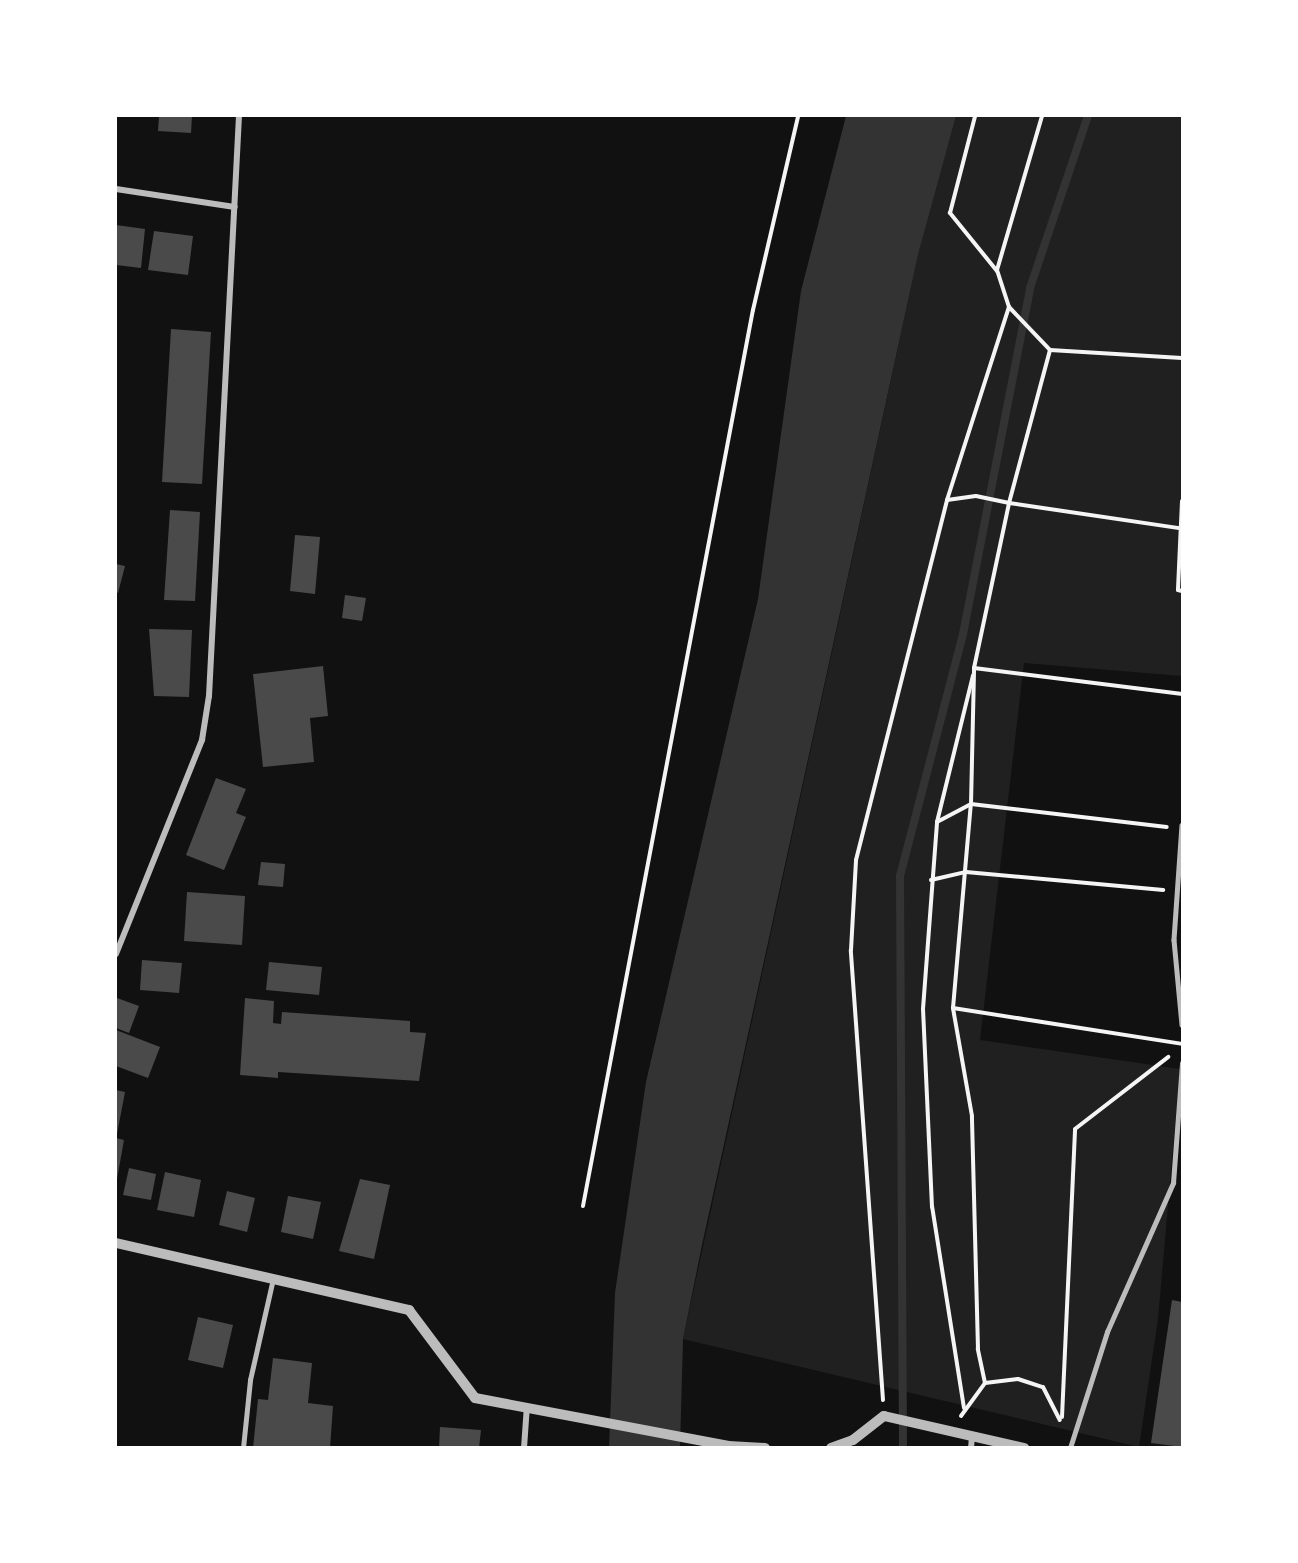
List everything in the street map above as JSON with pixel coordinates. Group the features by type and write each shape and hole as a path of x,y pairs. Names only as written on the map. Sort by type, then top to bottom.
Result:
{"street":[{"path":"116,954 204,729 239,116"},
{"path":"116,189 235,207"},
{"path":"116,1243 409,1310 476,1398 729,1446 765,1448"},
{"path":"524,1448 526,1409"},
{"path":"831,1448 853,1440 890,1416 1024,1448"},
{"path":"971,1448 972,1435"}],"lane":[{"path":"1182,827 1174,940 1182,1025"},
{"path":"1070,1448 1107,1332 1173,1183 1182,1062"},
{"path":"243,1448 250,1380 273,1279"}],"path":[{"path":"584,1206 659,786 753,310 798,116"},
{"path":"975,116 950,213 997,271 1009,307 1050,350 1182,358"},
{"path":"997,271 1042,116"},
{"path":"890,1416 851,950 856,860 947,500 1009,307"},
{"path":"964,1408 932,1207 923,1009 932,879 937,822 974,668 1009,503 1050,350"},
{"path":"947,500 976,496 1179,528"},
{"path":"1182,501 1179,528 1182,591"},
{"path":"974,668 1182,694"},
{"path":"974,668 971,804 953,1008 972,1116 978,1349 985,1383"},
{"path":"937,822 971,804 1182,827"},
{"path":"932,879 966,872 1177,892"},
{"path":"953,1008 1182,1045"},
{"path":"956,1431 964,1408 985,1383 1018,1379 1043,1387 1058,1408 1062,1427 1075,1129 1182,1045"}],"shaded area":[{"path":"846,116 956,116 918,255 702,1245 683,1339 680,1447 609,1448 615,1293 646,1082 758,599 801,291"},
{"path":"956,116 1182,116 1182,676 1024,663 980,1040 1180,1069 1158,1319 1139,1447 683,1339 918,255"}],"building":[{"path":"159,116 192,116 191,133 158,131"},
{"path":"116,225 145,229 141,268 116,265"},
{"path":"154,231 193,236 188,275 148,270"},
{"path":"171,329 211,332 202,484 162,482"},
{"path":"170,510 200,512 195,601 164,600"},
{"path":"295,535 320,537 315,594 290,591"},
{"path":"116,564 125,566 118,593 116,592"},
{"path":"345,595 366,598 362,621 342,618"},
{"path":"149,629 192,630 189,697 154,696"},
{"path":"323,666 328,716 310,718 314,762 263,767 253,674"},
{"path":"216,778 246,789 236,813 246,817 224,870 186,855"},
{"path":"261,862 285,864 283,887 258,885"},
{"path":"187,892 245,896 242,945 184,941"},
{"path":"142,960 182,963 179,993 140,990"},
{"path":"269,962 322,967 319,995 266,990"},
{"path":"117,998 139,1006 129,1033 116,1028"},
{"path":"245,998 274,1001 273,1023 281,1024 282,1012 410,1021 410,1032 426,1033 419,1081 278,1072 278,1078 240,1075"},
{"path":"116,1030 160,1047 148,1078 116,1066"},
{"path":"116,1090 125,1092 117,1134 116,1134"},
{"path":"116,1138 124,1140 117,1179 116,1179"},
{"path":"129,1168 156,1174 151,1200 123,1195"},
{"path":"165,1172 201,1180 194,1217 157,1210"},
{"path":"360,1179 390,1185 374,1259 339,1251"},
{"path":"227,1191 255,1198 247,1232 219,1225"},
{"path":"288,1196 321,1202 313,1239 281,1232"},
{"path":"1172,1300 1182,1302 1182,1447 1151,1443"},
{"path":"198,1317 233,1325 223,1368 188,1360"},
{"path":"273,1358 312,1363 308,1403 333,1406 330,1448 253,1448 258,1399 268,1400"},
{"path":"440,1427 481,1430 479,1448 439,1448"}],"waterway":[{"path":"903,1448 900,876 963,634 1030,288 1088,116"}]}
